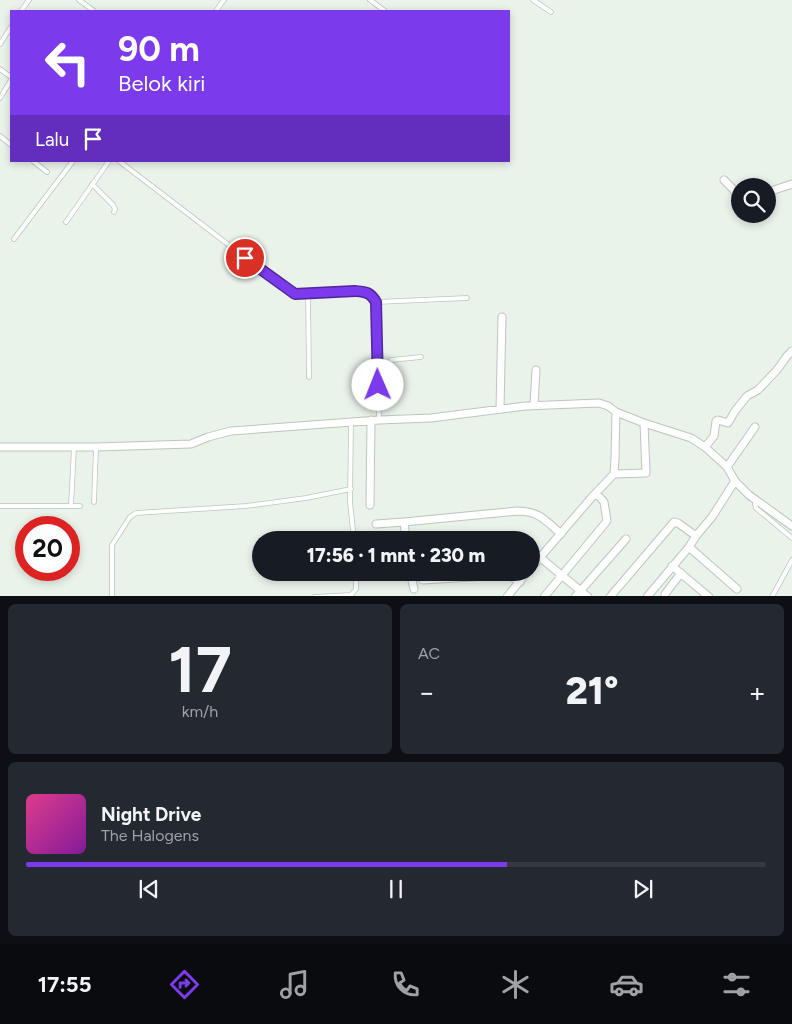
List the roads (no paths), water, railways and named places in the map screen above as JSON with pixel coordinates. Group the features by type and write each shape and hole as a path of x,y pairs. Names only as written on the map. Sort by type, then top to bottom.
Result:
{"street":[{"path":"724,180 731,188"},
{"path":"776,189 792,184"},
{"path":"500,409 502,317"},
{"path":"705,447 714,436 716,421 728,423 747,396 758,390 792,351"},
{"path":"534,405 536,370"},
{"path":"0,447 191,444 231,430 371,420 431,418 534,405 599,403 644,423 691,438 705,447 727,467 736,481 749,495 792,526"},
{"path":"588,596 540,557 614,474 616,412"},
{"path":"370,505 371,420"},
{"path":"614,474 646,473 644,423"},
{"path":"727,467 755,428"},
{"path":"647,596 689,547 736,481"},
{"path":"544,596 607,521 604,502 596,493"},
{"path":"376,524 523,510 538,514 560,534"},
{"path":"404,522 405,531"},
{"path":"610,596 674,522 678,522 696,536"},
{"path":"575,596 626,540"},
{"path":"689,547 737,589"},
{"path":"672,566 708,596"},
{"path":"665,596 681,573"},
{"path":"412,581 414,589"},
{"path":"508,596 520,582"}],"lane":[{"path":"79,0 93,10"},
{"path":"370,0 384,10"},
{"path":"533,0 551,12"},
{"path":"0,44 10,29"},
{"path":"0,69 10,78"},
{"path":"0,98 10,81"},
{"path":"0,136 10,144"},
{"path":"34,162 47,172"},
{"path":"14,239 72,162"},
{"path":"66,222 108,162"},
{"path":"120,162 293,294 365,292 372,296 376,302 379,420"},
{"path":"92,184 113,205 114,212"},
{"path":"308,293 309,377"},
{"path":"376,302 467,298"},
{"path":"378,368 386,366 391,360 421,357"},
{"path":"351,422 350,502 353,531"},
{"path":"94,502 96,446"},
{"path":"71,506 74,447"},
{"path":"112,596 112,545 130,517 136,513 246,506 306,498 351,489"},
{"path":"757,500 756,508 792,538"},
{"path":"0,506 80,506"},
{"path":"772,596 792,560"},
{"path":"314,596 351,594 356,589 356,581"}]}
